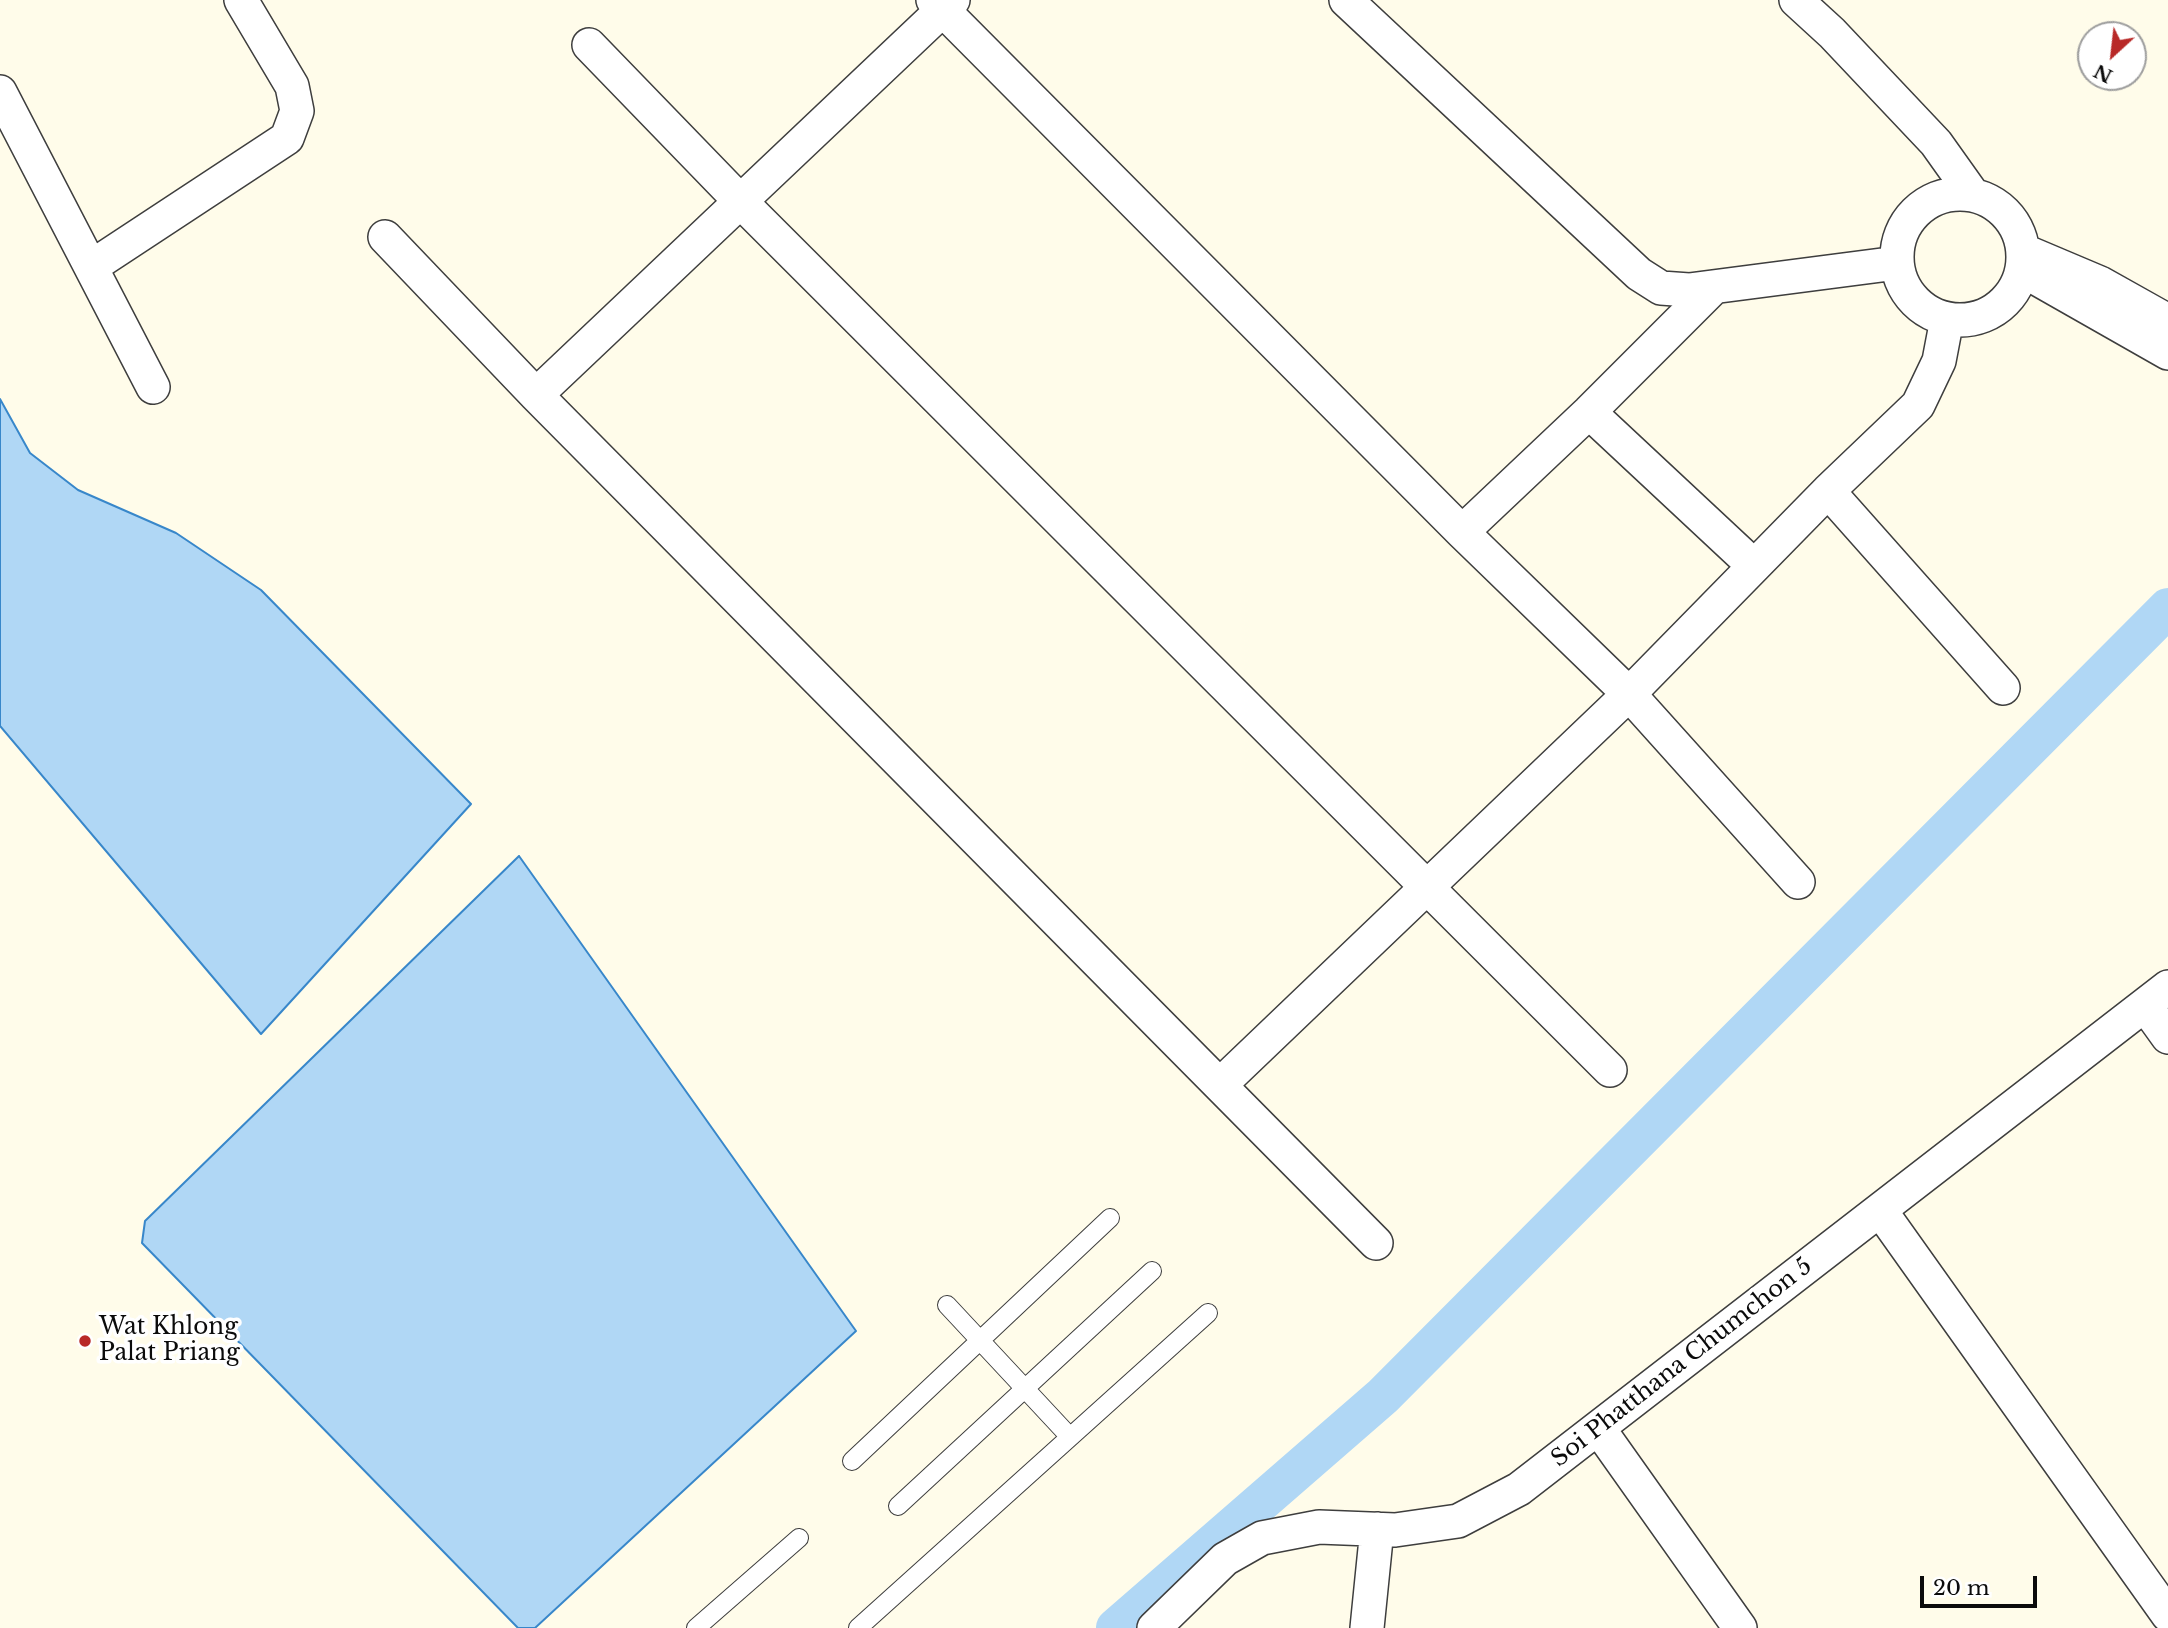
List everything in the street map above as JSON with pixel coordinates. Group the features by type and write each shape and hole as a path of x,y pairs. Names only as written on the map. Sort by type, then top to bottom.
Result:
{"street":[{"path":"90,267 287,138 297,111 292,86 241,0"},
{"path":"1346,0 1639,274 1661,288 1689,290 1897,263"},
{"path":"1796,0 1832,33 1936,143 1973,195"},
{"path":"536,395 742,203 943,3 1462,532 1629,694 1798,882"},
{"path":"589,45 742,203 1610,1070"},
{"path":"0,92 153,387"},
{"path":"1953,194 1973,195 1992,202 2007,214 2018,231 2022,260 2015,288 2002,304 1986,314 1967,319 1947,319 1929,312 1913,299 1902,282 1897,263 1898,243 1905,225 1917,209 1934,199 1953,194"},
{"path":"384,237 536,395 1376,1243"},
{"path":"2022,260 2100,284 2168,321"},
{"path":"2022,260 2168,353"},
{"path":"1462,532 1589,412 1714,287"},
{"path":"1221,1084 1629,694 1828,491 1918,405 1939,361 1947,319"},
{"path":"1589,412 1754,566"},
{"path":"1828,491 2003,688"},
{"path":"2156,996 2168,1037"},
{"name":"Soi Phatthana Chumchon 5","path":"1154,1628 1224,1559 1262,1538 1319,1527 1395,1530 1458,1521 1520,1489 2156,996"},
{"path":"1880,1210 2168,1615"},
{"path":"1599,1429 1740,1628"},
{"path":"1367,1628 1377,1529"}],"lane":[{"path":"852,1461 1110,1218"},
{"path":"898,1506 1152,1271"},
{"path":"947,1305 1070,1437"},
{"path":"858,1628 1208,1313"},
{"path":"696,1628 799,1538"}],"water":[{"path":"0,399 30,453 78,490 176,533 261,590 471,804 261,1034 0,726"},
{"path":"519,856 856,1331 535,1628 518,1628 142,1243 145,1221"}],"waterway":[{"path":"1116,1628 1383,1396 2168,608"}],"place":[{"name":"Wat Khlong Palat Priang","path":"85,1341"}]}
